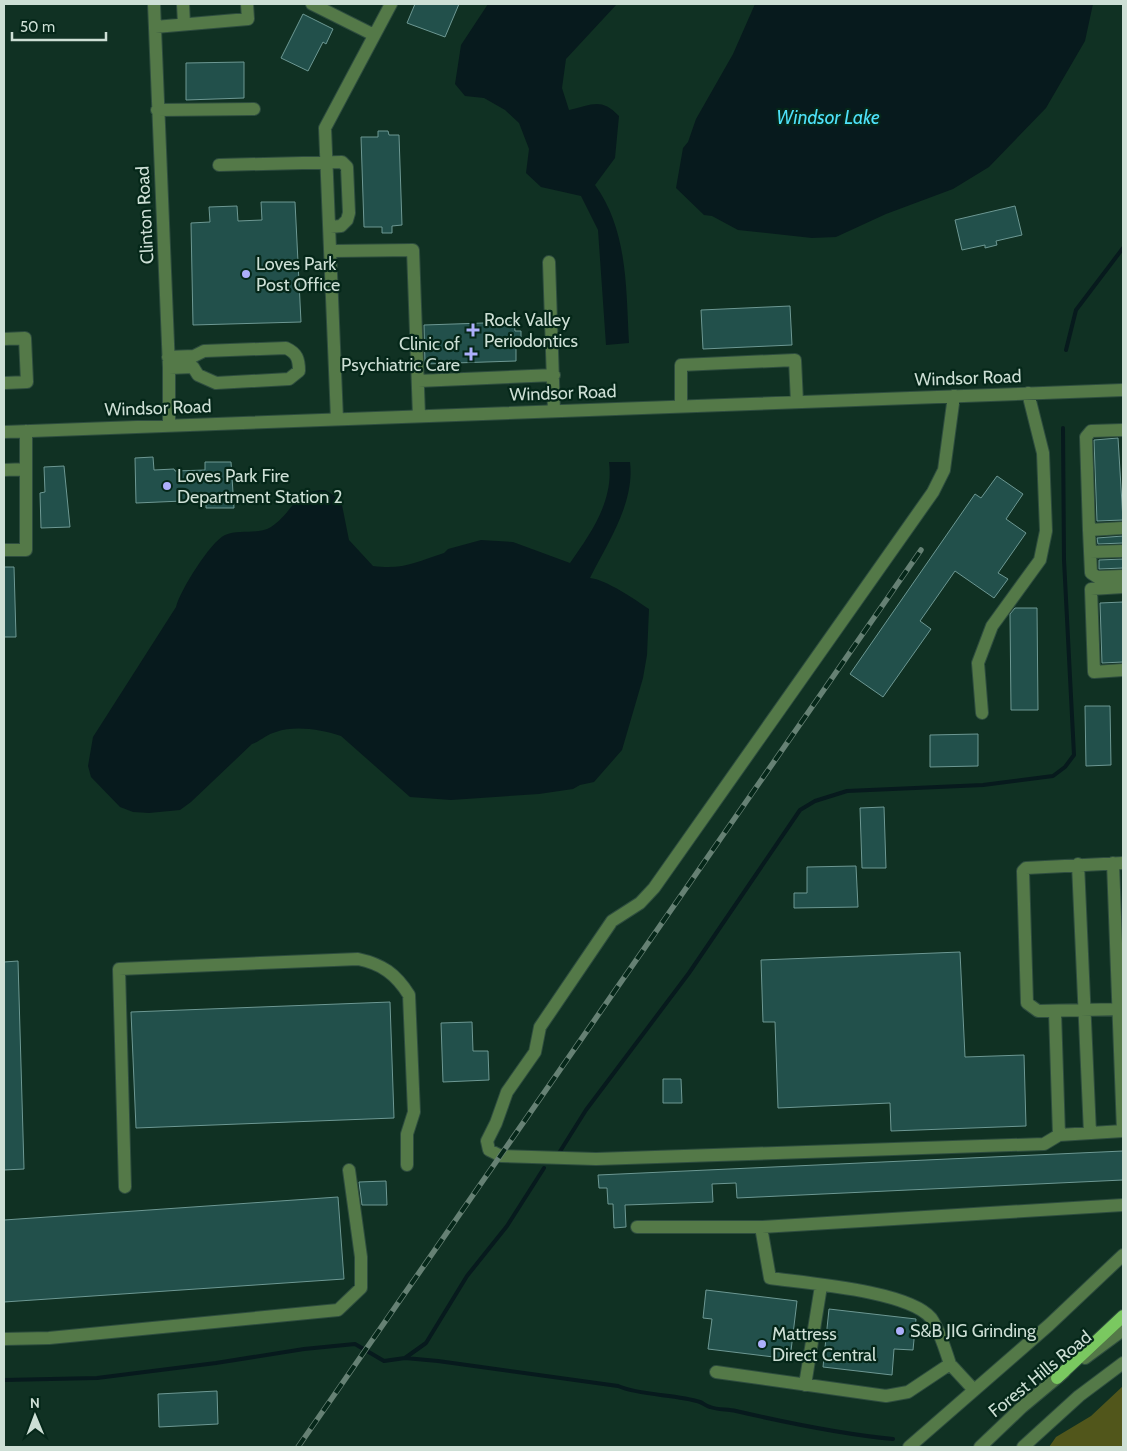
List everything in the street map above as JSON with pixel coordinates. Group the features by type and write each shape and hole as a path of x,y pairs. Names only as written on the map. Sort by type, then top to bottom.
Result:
{"main road":[{"path":"1057,1378 1123,1316"}],"street":[{"name":"Clinton Road","path":"154,4 169,362 169,425"},
{"path":"183,4 184,24"},
{"path":"154,27 248,19 247,4"},
{"path":"312,4 374,36"},
{"path":"336,419 332,251 325,128 391,4"},
{"path":"157,110 254,109"},
{"path":"219,165 342,162 347,167 349,213 347,220 341,226 330,227"},
{"path":"332,251 413,250 419,416"},
{"path":"549,262 554,411"},
{"path":"4,338 25,338 27,382 4,383"},
{"path":"286,348 294,352 299,361 299,371 290,379 216,383 205,380 193,367 169,362 194,356 204,351 286,348"},
{"path":"681,406 681,365 794,360 797,402"},
{"path":"418,381 554,375"},
{"name":"Windsor Road","path":"4,432 1123,390"},
{"path":"982,713 978,663 992,626 1040,560 1046,531 1042,454 1028,393"},
{"path":"954,396 944,470 933,492 654,888 640,903 612,921 540,1027 535,1052 507,1092 496,1124 487,1141 487,1146 489,1150 501,1156 596,1159 1044,1144 1059,1135 1123,1131 1121,1009 1118,863 1026,868 1023,871 1027,1003 1038,1011 1121,1009"},
{"path":"1123,430 1090,431 1086,438 1091,573 1097,577 1123,576"},
{"path":"4,550 26,550 26,431"},
{"path":"4,470 26,469"},
{"path":"1089,530 1123,528"},
{"path":"1090,552 1123,551"},
{"path":"1123,587 1091,589 1094,672 1123,670"},
{"path":"1078,864 1090,1133"},
{"path":"125,1187 119,969 358,959 376,963 390,971 401,981 410,995 414,1112 407,1134 407,1165"},
{"path":"1055,1012 1059,1135"},
{"path":"4,1340 117,1332 338,1310 361,1288 361,1257 349,1170"},
{"path":"637,1227 761,1227 1123,1205"},
{"path":"761,1227 770,1278 892,1297 915,1306 930,1317 937,1328 950,1364 974,1390"},
{"path":"909,1447 1049,1325 1123,1255"},
{"path":"806,1385 821,1286"},
{"name":"Forest Hills Road","path":"980,1447 1022,1407 1057,1378 1123,1330"},
{"path":"1022,1447 1079,1396 1123,1363"},
{"path":"716,1372 886,1396 898,1396 908,1392 950,1364"}],"green space":[{"path":"1123,1386 1123,1447 1049,1447 1056,1437 1091,1416"}],"water":[{"path":"488,4 617,4 566,59 562,88 569,110 601,104 613,110 619,116 615,158 595,185 606,202 614,221 619,241 626,281 629,343 606,345 598,230 581,196 541,187 526,173 529,149 519,123 505,110 484,98 465,96 455,84 461,45"},
{"name":"Windsor Lake","path":"755,4 1093,4 1085,41 1046,108 989,167 953,189 886,214 836,237 812,238 738,230 712,216 704,215 676,188 683,148 688,142 696,119 733,54"},
{"path":"609,462 630,462 628,492 619,522 590,578 612,586 649,609 647,655 643,678 622,750 594,782 580,785 573,789 539,794 451,800 410,797 341,736 317,730 300,729 273,733 252,744 191,802 180,810 149,813 133,812 120,807 91,777 88,766 93,737 176,607 183,590 196,568 219,539 225,535 271,527 307,493 325,490 341,500 349,540 373,566 401,566 444,553 448,549 481,540 513,542 570,563 586,540 599,516 608,490"}],"building":[{"path":"415,4 459,4 445,37 407,23"},
{"path":"303,14 333,29 326,44 323,42 308,71 281,58"},
{"path":"244,62 244,98 186,100 186,63"},
{"path":"378,131 388,131 389,135 399,135 402,225 392,226 392,233 382,233 382,227 364,227 361,137 378,137"},
{"name":"Loves Park Post Office","path":"261,202 295,202 301,322 193,325 191,223 210,222 209,207 237,206 238,221 262,220"},
{"path":"1015,206 1022,235 996,241 997,245 985,248 985,245 962,250 955,220"},
{"path":"790,306 792,345 703,349 701,310"},
{"path":"514,322 515,331 521,331 521,342 516,342 516,361 425,364 424,325"},
{"path":"1118,438 1123,520 1097,521 1094,440"},
{"name":"Loves Park Fire Department Station 2","path":"153,457 154,470 205,470 205,462 231,462 234,508 206,508 206,500 136,503 135,458"},
{"path":"64,466 70,527 41,528 40,493 45,492 44,467"},
{"path":"997,476 1023,494 1006,519 1026,533 998,573 1008,579 994,598 955,571 920,621 931,629 883,697 850,674 975,494 981,498"},
{"path":"1123,536 1123,543 1098,544 1097,538"},
{"path":"1123,559 1123,568 1099,569 1099,560"},
{"path":"4,567 14,567 16,637 4,637"},
{"path":"1123,602 1123,662 1102,663 1100,603"},
{"path":"1015,608 1037,608 1038,710 1011,710 1010,614"},
{"path":"1085,706 1110,706 1111,765 1086,766"},
{"path":"978,734 978,766 930,767 930,735"},
{"path":"884,807 886,868 862,868 860,808"},
{"path":"856,866 858,907 794,908 794,893 807,893 807,867"},
{"path":"960,952 965,1057 1024,1055 1026,1126 891,1131 890,1103 778,1108 775,1022 763,1022 761,960"},
{"path":"18,961 24,1169 4,1170 4,962"},
{"path":"390,1002 394,1118 136,1128 131,1012"},
{"path":"472,1022 473,1051 488,1051 489,1080 443,1082 441,1023"},
{"path":"663,1079 681,1079 682,1103 663,1103"},
{"path":"1123,1151 1123,1180 737,1198 736,1183 712,1184 713,1202 625,1205 626,1227 614,1228 613,1204 608,1204 607,1188 599,1188 598,1175"},
{"path":"386,1181 387,1205 362,1205 359,1182"},
{"path":"338,1197 344,1279 4,1302 4,1220"},
{"path":"706,1290 797,1301 790,1359 708,1349 712,1319 703,1318"},
{"path":"829,1309 916,1319 913,1350 894,1349 892,1375 823,1367"},
{"path":"217,1391 218,1424 159,1427 158,1394"}],"waterway":[{"path":"1066,350 1076,310 1123,248"},
{"path":"559,1153 586,1110 689,973 800,810 815,801 847,791 983,785 1053,776 1065,767 1074,755 1064,560 1063,428"},
{"path":"405,1358 426,1343 467,1276 507,1226 544,1168"},
{"path":"4,1380 97,1378 216,1363 304,1349 355,1344 384,1361 405,1358 438,1361 618,1386 637,1392 691,1399 713,1408 736,1411 814,1428 893,1439"}],"railway":[{"path":"298,1447 921,550"}],"place":[{"name":"Loves Park Post Office","path":"246,274"},
{"name":"Rock Valley Periodontics","path":"473,330"},
{"name":"Clinic of Psychiatric Care","path":"471,354"},
{"name":"Loves Park Fire Department Station 2","path":"167,486"},
{"name":"S&B JIG Grinding","path":"900,1331"},
{"name":"Mattress Direct Central","path":"762,1344"}]}
